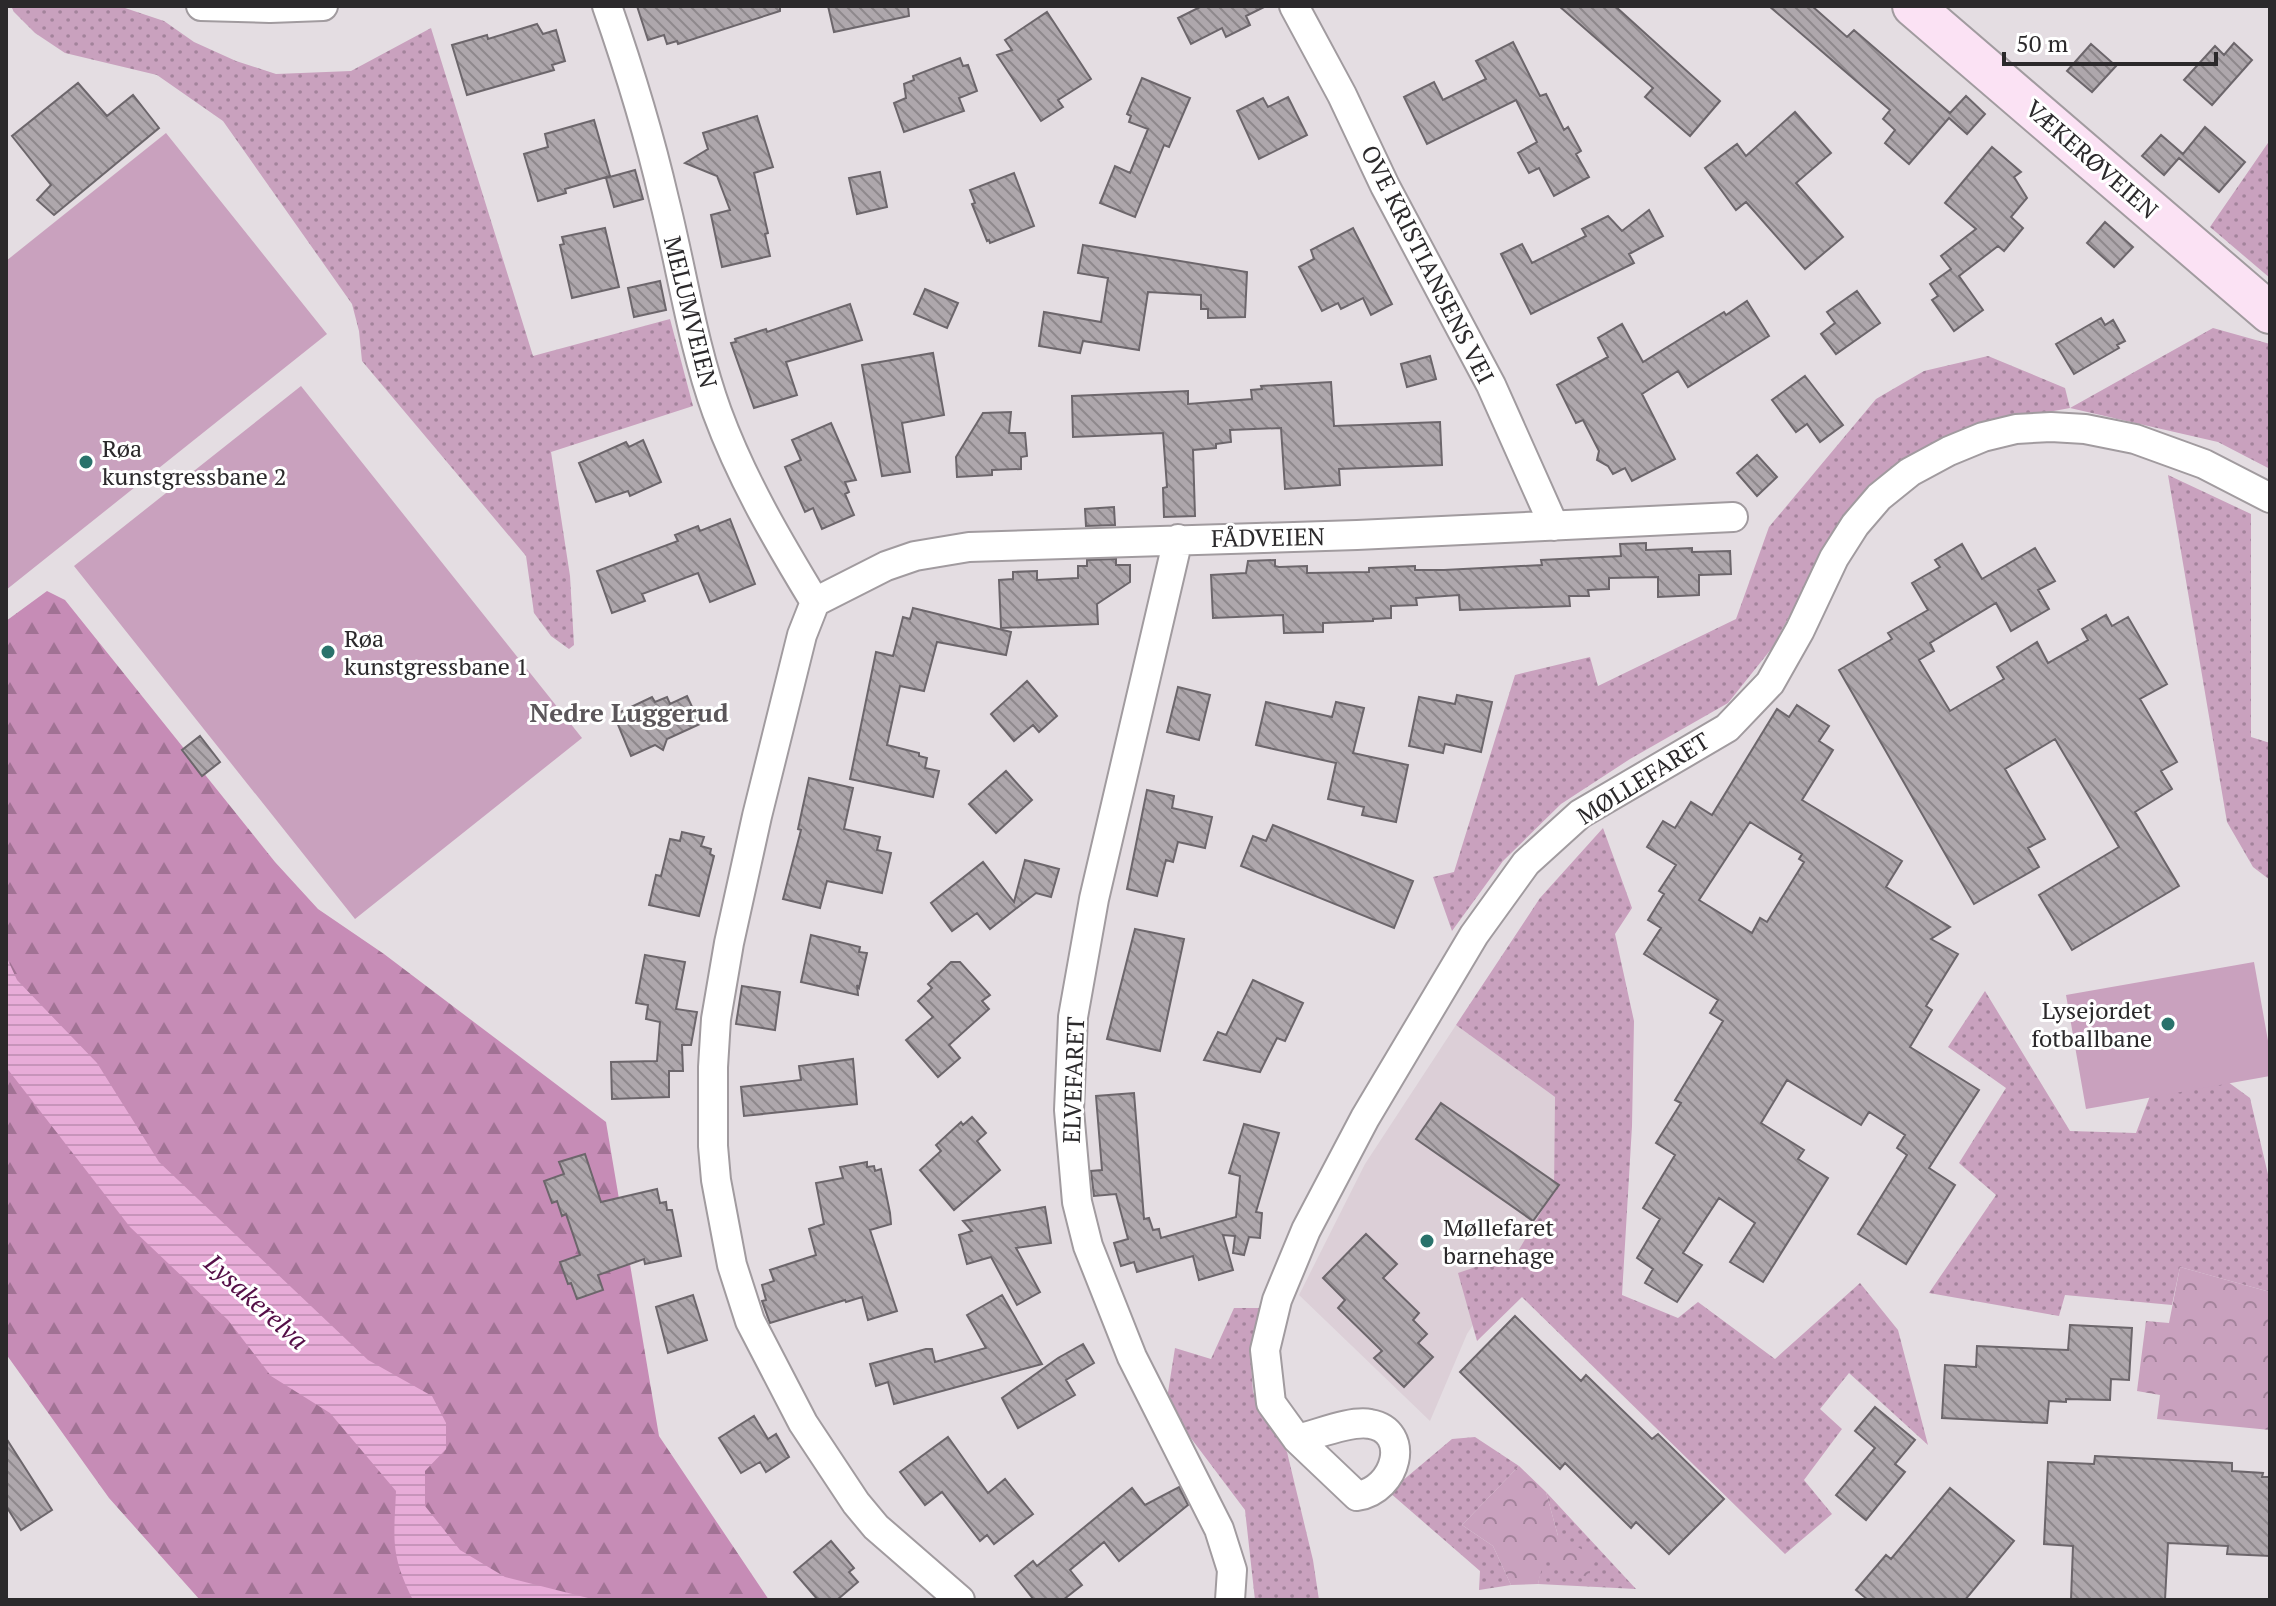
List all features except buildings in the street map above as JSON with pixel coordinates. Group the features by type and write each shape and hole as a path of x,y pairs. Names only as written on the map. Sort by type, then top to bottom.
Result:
{"main road":[{"name":"VÆKERØVEIEN","path":"1913,6 2270,313"}],"street":[{"path":"201,6 323,6"},
{"name":"MELUMVEIEN","path":"607,6 665,199 693,330 717,412 777,540 815,602"},
{"name":"OVE KRISTIANSENS VEI","path":"1294,6 1491,385 1554,526"},
{"name":"MØLLEFARET","path":"1297,1439 1271,1403 1265,1350 1277,1300 1306,1230 1365,1118 1474,935 1526,863 1580,814 1727,728 1770,683 1800,630 1834,558 1855,525 1879,497 1910,472 1983,437 2051,427 2085,429 2135,439 2204,464 2270,498"},
{"name":"FÅDVEIEN","path":"815,602 886,566 915,556 969,547 1357,535 1733,517"},
{"name":"ELVEFARET","path":"1178,539 1094,899 1079,980 1070,1057 1069,1123 1077,1202 1088,1246 1132,1357 1219,1529 1232,1570 1230,1600"},
{"path":"815,602 802,635 757,816 721,988 713,1067 716,1180 732,1265 750,1321 803,1423 856,1503 876,1527 960,1600"}],"shaded area":[{"name":"Møllefaret barnehage","path":"1456,1025 1555,1097 1564,1187 1467,1334 1430,1421 1299,1295 1365,1164"}],"green space":[{"path":"11,6 119,6 164,21 194,42 236,61 276,74 351,71 431,28 533,356 670,319 693,406 551,452 570,576 574,645 569,649 551,636 534,613 526,556 362,361 352,304 223,121 157,75 65,53 35,33"},
{"name":"Røa kunstgressbane 2","path":"166,133 327,334 6,590 6,261"},
{"path":"2270,140 2270,278 2210,227"},
{"path":"2213,328 2270,344 2270,469 2218,442 2070,408"},
{"path":"1988,356 2065,388 2070,408 1977,425 1899,462 1841,521 1772,648 1728,703 1630,759 1561,804 1503,861 1452,931 1433,877 1454,872 1515,675 1590,657 1598,686 1736,619 1769,527 1876,399 1924,371"},
{"name":"Røa kunstgressbane 1","path":"301,386 582,738 355,919 74,566"},
{"path":"2168,475 2251,514 2251,737 2270,743 2270,880 2253,867 2227,822"},
{"path":"47,591 65,600 275,862 318,909 384,954 606,1122 659,1436 769,1600 200,1600 109,1498 6,1354 6,621"},
{"path":"1603,828 1632,908 1615,934 1634,1021 1632,1126 1622,1295 1678,1318 1698,1302 1775,1359 1860,1283 1898,1330 1928,1445 1849,1373 1820,1409 1842,1429 1804,1480 1832,1514 1785,1554 1522,1297 1477,1341 1458,1273 1517,1253 1554,1190 1555,1097 1456,1025 1540,898"},
{"name":"Lysejordet fotballbane","path":"2254,962 2270,1052 2270,1076 2086,1109 2066,995"},
{"path":"1985,991 2070,1131 2136,1133 2150,1096 2228,1082 2250,1098 2270,1183 2270,1292 2180,1267 2172,1305 2065,1295 2059,1316 1929,1293 1996,1195 1959,1163 2006,1088 1948,1047"},
{"path":"2180,1267 2270,1292 2270,1430 2157,1419 2160,1395 2137,1391 2146,1321 2169,1323"},
{"path":"1234,1308 1264,1308 1250,1348 1253,1392 1287,1452 1313,1560 1319,1600 1255,1600 1245,1510 1166,1405 1175,1348 1211,1359"},
{"path":"1475,1437 1519,1466 1462,1525 1493,1546 1511,1585 1479,1590 1480,1571 1389,1492 1452,1439"},
{"path":"1519,1466 1546,1492 1558,1536 1597,1558 1587,1577 1544,1559 1538,1584 1511,1585 1493,1546 1462,1525"},
{"path":"1546,1492 1636,1589 1538,1584 1543,1558 1558,1536"}],"water":[{"name":"Lysakerelva","path":"6,956 17,980 97,1063 159,1162 368,1360 432,1396 446,1423 446,1449 425,1471 425,1506 460,1550 505,1577 596,1600 413,1600 400,1570 395,1547 396,1491 330,1413 271,1376 228,1320 130,1227 6,1067"}],"place":[{"name":"Røa kunstgressbane 2","path":"86,462"},
{"name":"Røa kunstgressbane 1","path":"328,652"},
{"name":"Lysejordet fotballbane","path":"2168,1024"},
{"name":"Møllefaret barnehage","path":"1427,1241"}],"district":[{"name":"Nedre Luggerud","path":"629,712"}]}
